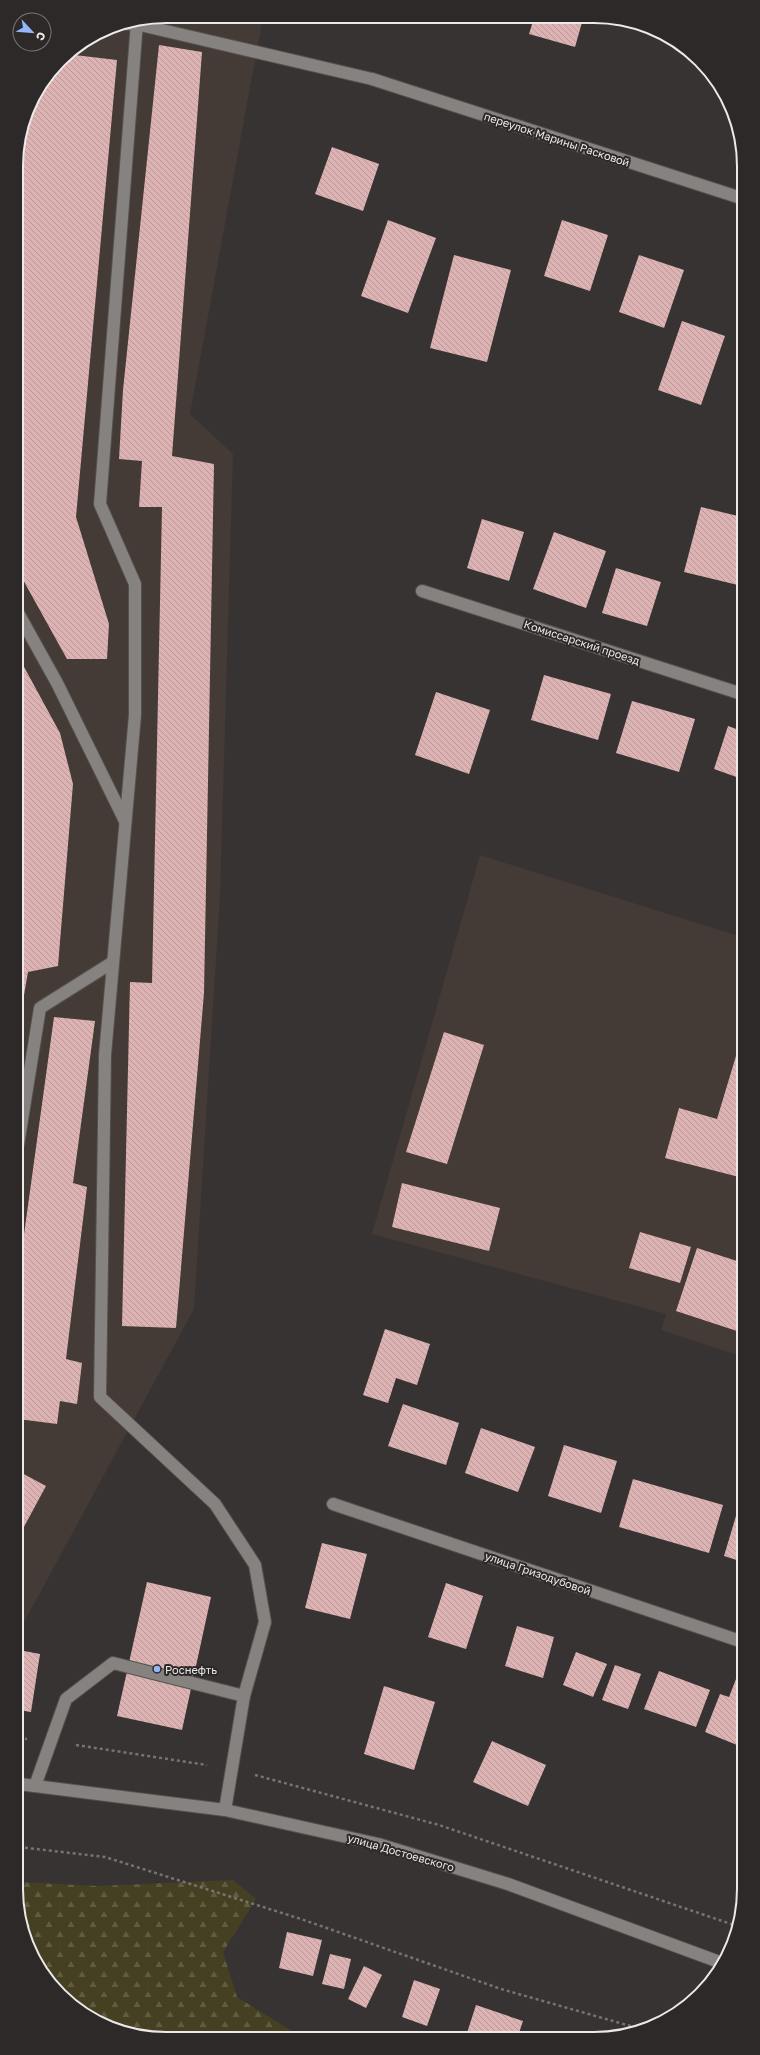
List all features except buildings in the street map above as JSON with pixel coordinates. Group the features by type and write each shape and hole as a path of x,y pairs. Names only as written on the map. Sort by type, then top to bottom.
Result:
{"street":[{"name":"переулок Марины Расковой","path":"142,25 372,79 737,197"},
{"path":"133,27 100,504 135,584 135,715 104,1055 100,1397 215,1504 255,1565 265,1622 244,1696 225,1810"},
{"name":"Комиссарский проезд","path":"422,591 737,692"},
{"path":"23,622 57,683 125,821"},
{"path":"23,1114 40,1008 113,962"},
{"name":"улица Гризодубовой","path":"333,1504 737,1640"},
{"path":"34,1786 66,1698 113,1663 244,1696"},
{"name":"улица Достоевского","path":"23,1785 225,1810 378,1844 508,1884 718,1961"}],"path":[{"path":"23,1738 50,1741 232,1769 439,1825 732,1924"},
{"path":"23,1847 105,1857 301,1919 501,1989 632,2027"}],"shaded area":[{"path":"262,23 190,414 233,454 220,897 194,1309 23,1624 24,147 34,111 47,86 72,58 94,42 111,34 147,24"},
{"path":"480,855 737,935 737,1355 661,1330 666,1314 372,1234"}],"green space":[{"path":"233,1880 256,1899 223,1952 237,1997 294,2032 147,2031 111,2021 86,2008 58,1983 42,1961 28,1926 24,1908 23,1882 98,1886"}],"place":[{"name":"Роснефть","path":"157,1669"}]}
